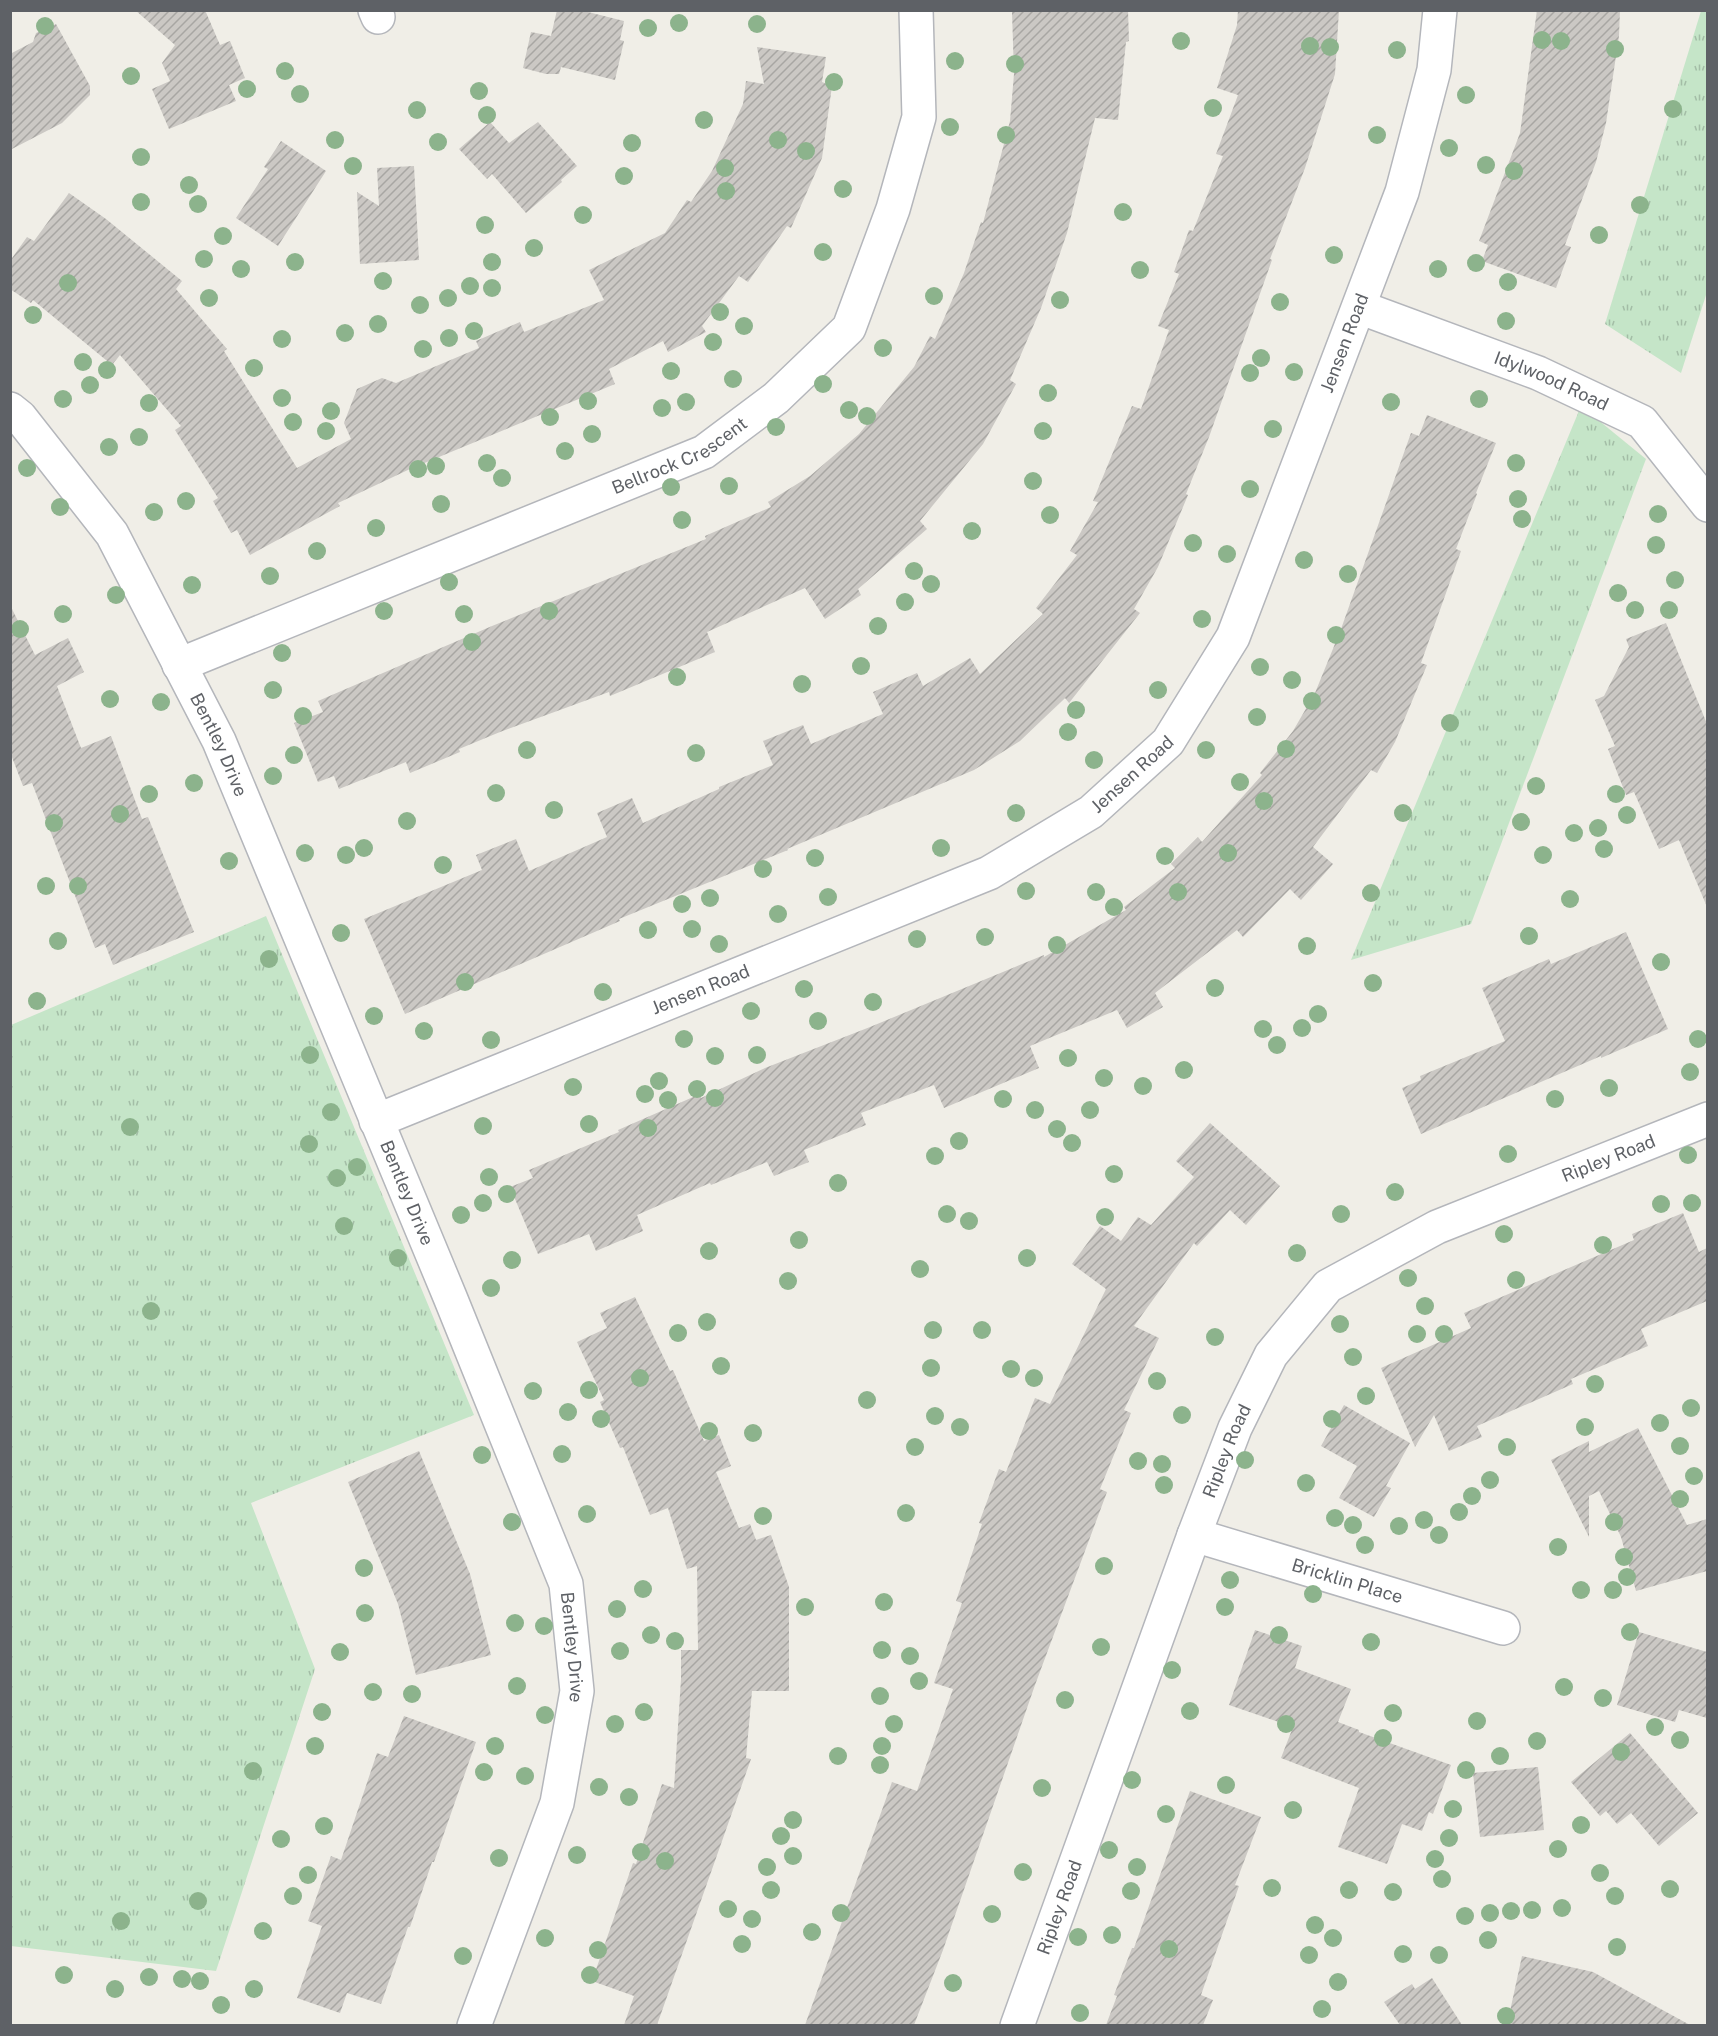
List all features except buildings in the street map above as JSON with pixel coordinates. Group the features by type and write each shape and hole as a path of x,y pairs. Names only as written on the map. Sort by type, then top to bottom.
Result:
{"street":[{"name":"Bellrock Crescent","path":"179,665 704,452 776,398 849,328 889,220 919,117 916,10"},
{"name":"Jensen Road","path":"376,1120 988,873 1091,812 1168,742 1233,637 1402,192 1434,70 1440,10"},
{"name":"Idylwood Road","path":"1359,307 1538,373 1642,422 1707,505"},
{"name":"Bentley Drive","path":"10,409 20,417 112,534 219,741 450,1297 566,1584 577,1690 557,1803 474,2025"},
{"name":"Ripley Road","path":"1017,2025 1234,1428 1271,1355 1328,1286 1437,1227 1707,1119"},
{"name":"Bricklin Place","path":"1194,1535 1503,1628"}],"green space":[{"path":"1701,11 1708,11 1707,292 1681,373 1605,324"},
{"path":"1581,406 1646,459 1471,924 1351,960"},
{"path":"266,916 474,1415 251,1503 315,1669 216,1971 11,1946 11,1025"}]}
